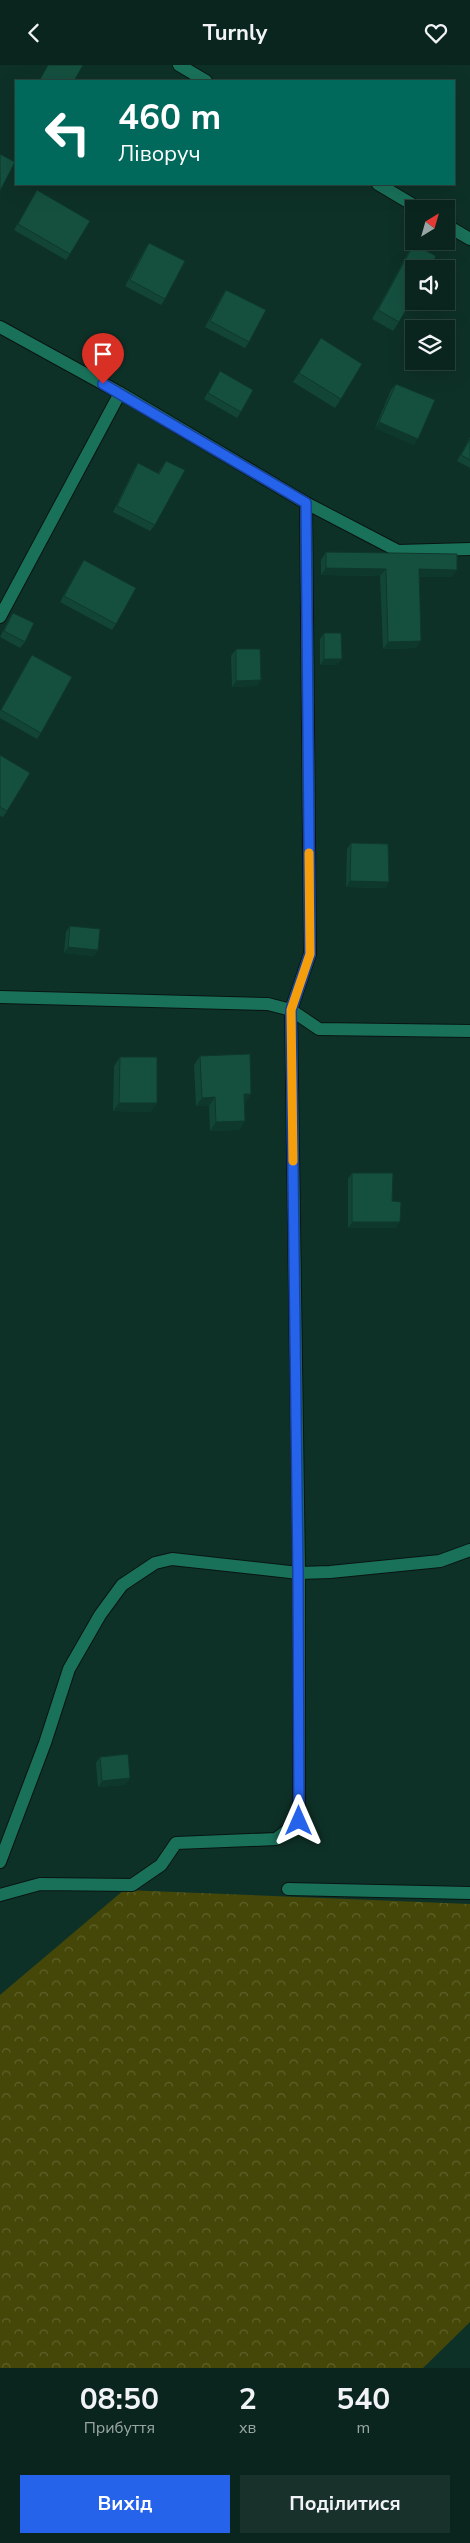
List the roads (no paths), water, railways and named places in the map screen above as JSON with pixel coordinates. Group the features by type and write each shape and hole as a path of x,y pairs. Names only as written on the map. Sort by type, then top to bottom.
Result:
{"street":[{"path":"179,65 204,80"},
{"path":"380,185 405,200"},
{"path":"455,230 470,239"},
{"path":"0,327 120,393 306,503 398,551 470,549"},
{"path":"0,617 120,393"},
{"path":"0,1895 40,1884 132,1885 161,1865 176,1843 276,1839 299,1821 291,1010 310,954 306,503"},
{"path":"0,997 268,1004 291,1010 320,1029 470,1031"},
{"path":"0,1862 45,1743 69,1669 100,1615 122,1585 155,1563 172,1559 298,1573 330,1572 440,1561 470,1550"},
{"path":"288,1889 470,1893"}]}
